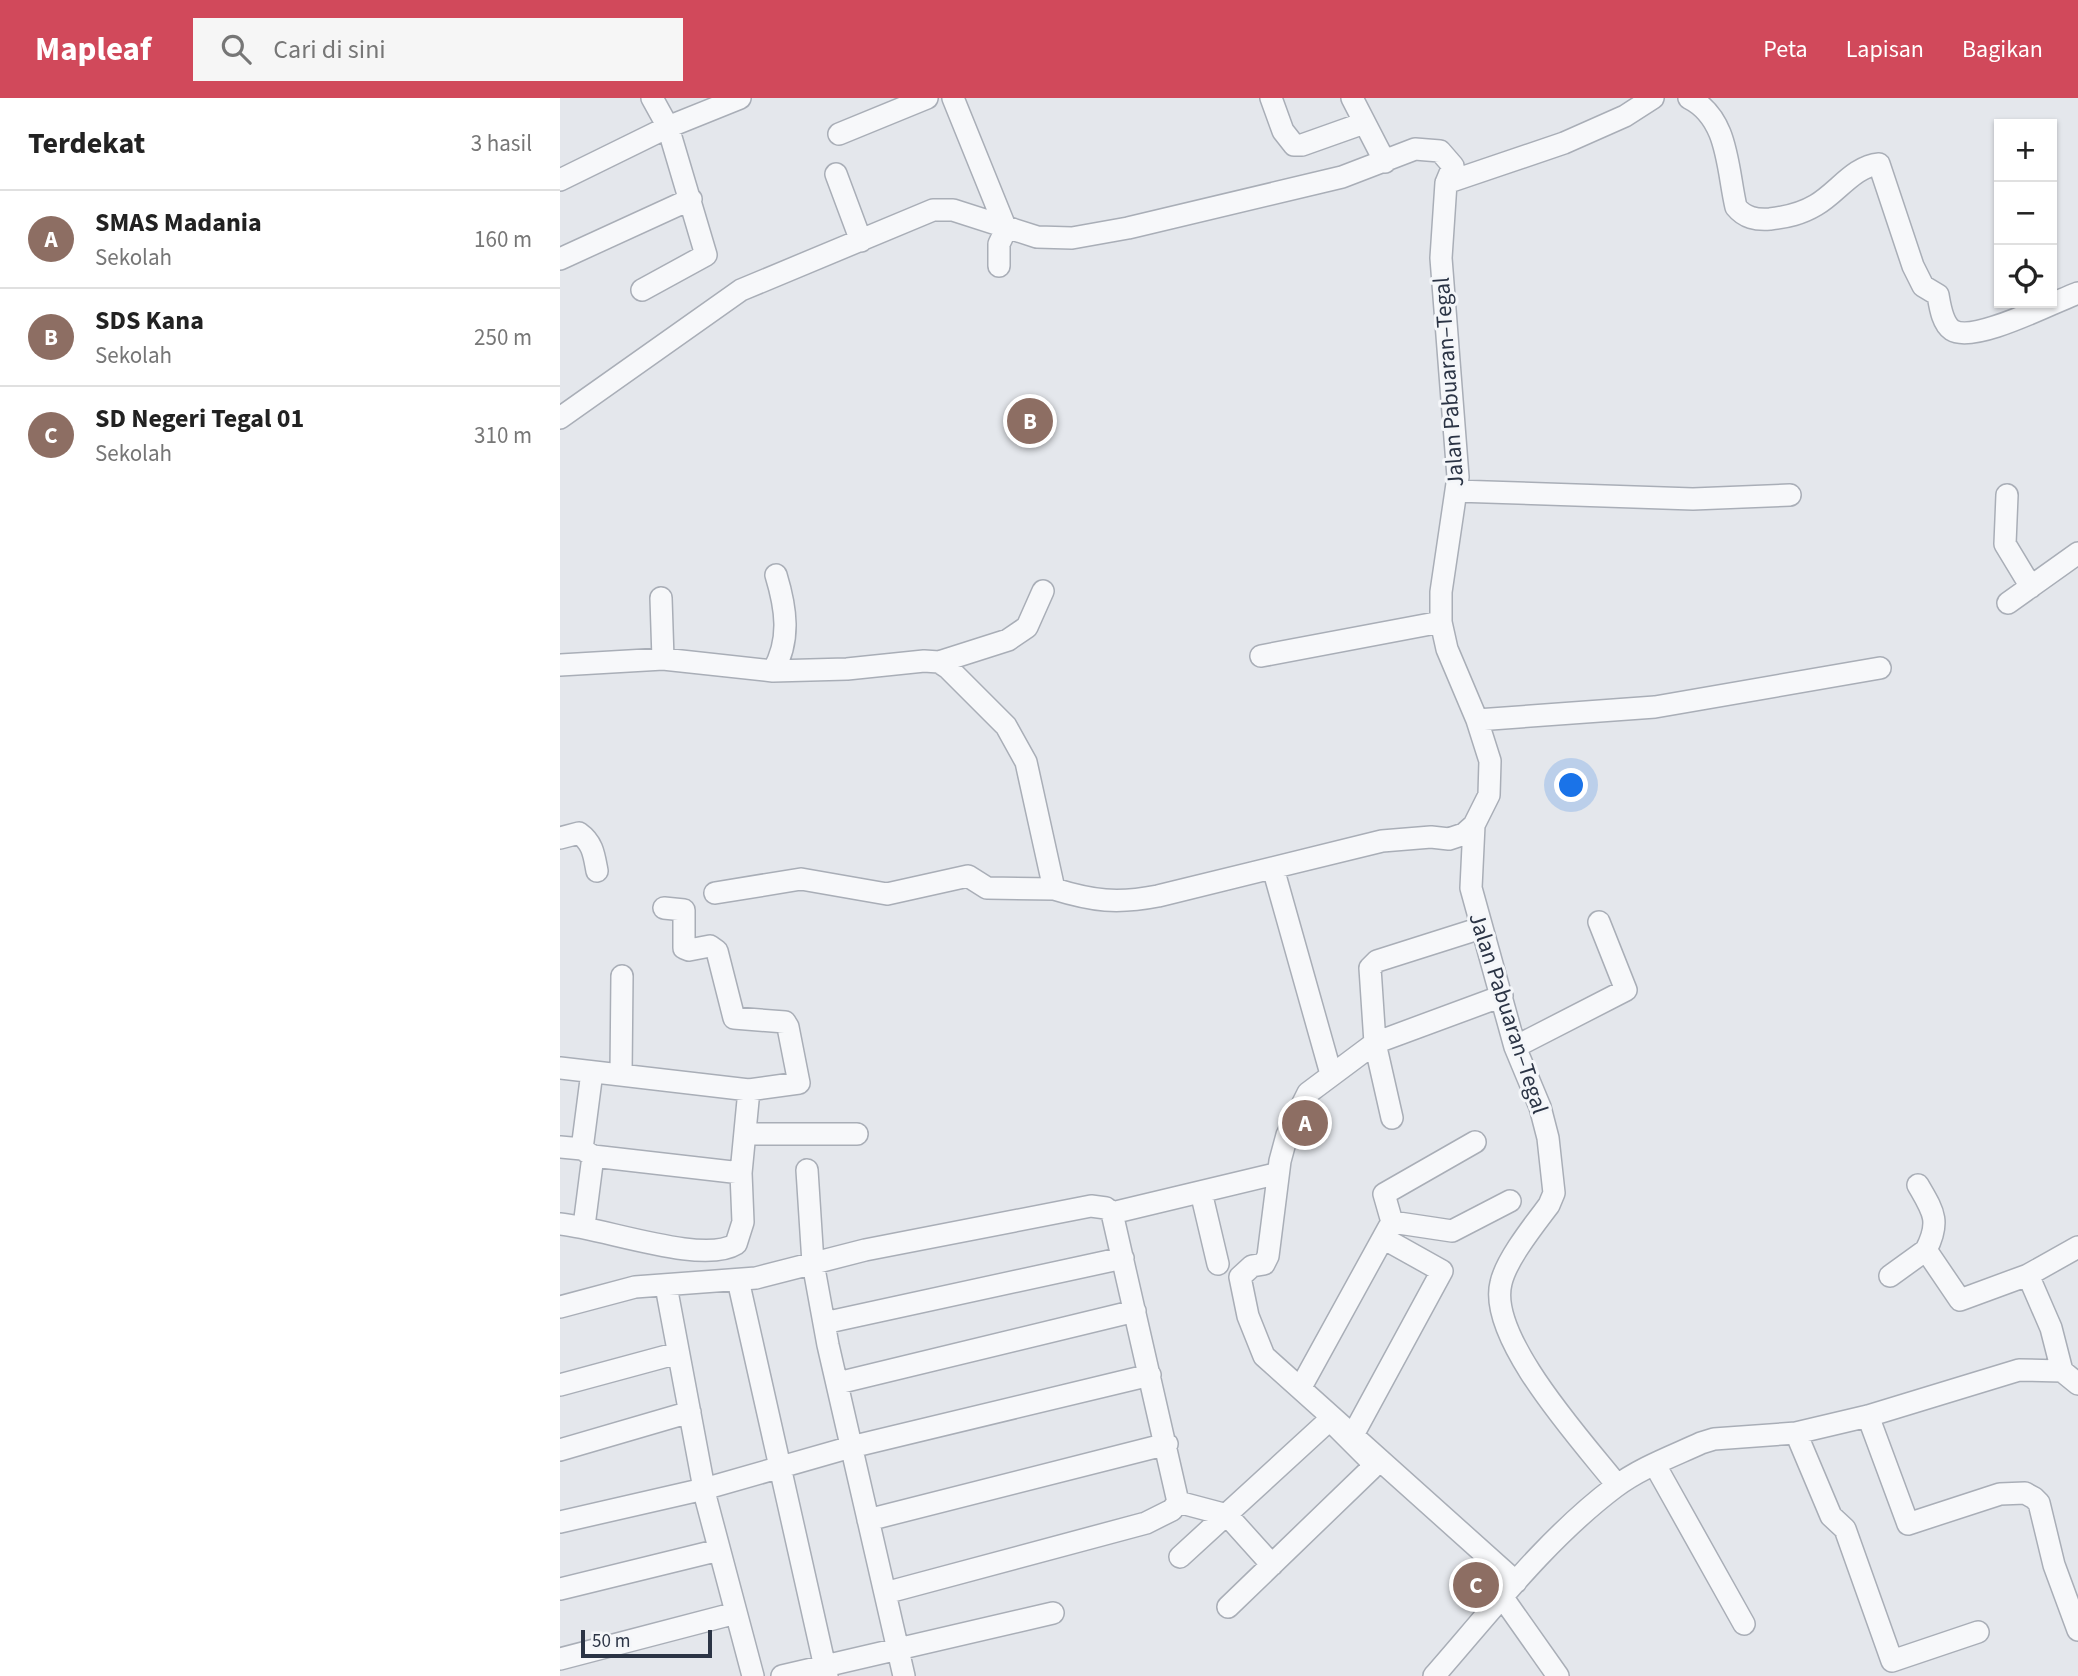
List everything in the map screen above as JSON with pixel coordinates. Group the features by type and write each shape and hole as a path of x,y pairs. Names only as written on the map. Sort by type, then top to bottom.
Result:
{"street":[{"path":"642,290 706,255 668,127 652,98"},
{"path":"560,180 668,127 740,98"},
{"path":"839,134 927,98"},
{"path":"953,98 1006,229 999,244 999,266"},
{"path":"1271,98 1283,131 1294,145 1303,145 1364,124"},
{"path":"560,418 722,301 758,282 933,210 944,209 1037,237 1092,236 1342,177 1385,162 1352,98"},
{"path":"1446,183 1563,143 1625,116 1653,98"},
{"path":"1689,98 1710,114 1722,137 1736,207 1743,216 1760,220 1792,216 1817,205 1859,172 1879,164 1913,266 1923,286 1938,295 1946,325 1953,330 1960,333 1986,329 2078,293"},
{"name":"Jalan Pabuaran–Tegal","path":"1385,162 1415,149 1440,151 1453,166 1446,183 1441,258 1456,433 1457,491 1441,592 1441,622 1447,649 1477,720 1490,761 1491,781 1486,805 1474,825 1471,888 1515,1047 1540,1107 1549,1138 1554,1193 1501,1283 1501,1314 1508,1334 1538,1383 1617,1485"},
{"path":"836,174 861,241"},
{"path":"560,260 691,199"},
{"path":"1457,491 1693,499 1790,495"},
{"path":"2007,495 2005,544 2031,587"},
{"path":"2008,603 2078,553"},
{"path":"773,671 783,654 786,612 776,575"},
{"path":"560,665 663,659 773,671 939,662 1008,640 1027,627 1043,591"},
{"path":"661,597 663,659"},
{"path":"1261,656 1441,622"},
{"path":"939,662 978,696 1017,743 1026,762 1054,889"},
{"path":"1477,720 1655,707 1880,668"},
{"path":"716,893 802,879 887,894 968,876 987,888 1054,889 1086,899 1124,903 1382,841 1421,837 1449,839 1464,834 1474,825"},
{"path":"560,838 579,833 586,838 591,844 597,871"},
{"path":"1273,868 1331,1074"},
{"path":"560,1068 750,1090 799,1083 785,1022 734,1018 717,951 710,946 688,950 684,948 684,910 664,908"},
{"path":"1515,1047 1626,990 1598,922"},
{"path":"1392,1118 1375,1043 1370,968 1377,961 1481,928"},
{"path":"621,1074 622,976"},
{"path":"1502,996 1375,1043 1308,1093 1287,1135 1273,1198 1268,1256 1264,1264 1252,1266 1240,1277 1248,1316 1264,1356 1354,1433 1510,1590 1558,1676"},
{"path":"584,1226 592,1072"},
{"path":"560,1224 584,1226 702,1253 730,1248 736,1244 743,1222 741,1173 750,1090"},
{"path":"746,1134 857,1134"},
{"path":"1300,1387 1388,1230 1384,1194 1475,1142"},
{"path":"560,1147 741,1173"},
{"path":"807,1170 813,1263 824,1323 904,1676"},
{"path":"1112,1213 1270,1175"},
{"path":"1890,1276 1926,1250 1935,1233 1935,1222 1918,1185"},
{"path":"1201,1192 1218,1264"},
{"path":"1388,1230 1452,1231 1510,1201"},
{"path":"560,1307 635,1287 738,1280 1091,1206 1106,1208 1112,1213 1167,1444 1178,1503"},
{"path":"1354,1433 1443,1271 1388,1230"},
{"path":"1926,1250 1960,1300 1967,1300 2028,1275 2078,1247"},
{"path":"824,1323 1122,1258"},
{"path":"1434,1676 1563,1533 1617,1485 1654,1465 1714,1439 1796,1433 1868,1416 2020,1370 2070,1377 2028,1275"},
{"path":"738,1280 826,1671"},
{"path":"666,1286 704,1489 753,1676"},
{"path":"838,1383 1135,1311"},
{"path":"560,1385 678,1353"},
{"path":"560,1522 704,1489 780,1465 1150,1375"},
{"path":"560,1450 690,1412"},
{"path":"1868,1416 1908,1524 1916,1524 2000,1494 2025,1493 2039,1503 2058,1577 2078,1630"},
{"path":"1180,1557 1328,1422 1335,1424 1370,1460 1372,1465 1366,1474 1228,1607"},
{"path":"1796,1433 1831,1516 1845,1529 1895,1668 1978,1632"},
{"path":"868,1520 1167,1444"},
{"path":"1654,1465 1744,1623"},
{"path":"1178,1503 1227,1515 1272,1565"},
{"path":"885,1593 1146,1523 1172,1510 1178,1503"},
{"path":"560,1589 719,1550"},
{"path":"560,1659 736,1613"},
{"path":"782,1676 826,1671 1053,1613"}],"place":[{"name":"SDS Kana","path":"1030,421"},
{"name":"SMAS Madania","path":"1305,1123"},
{"name":"SD Negeri Tegal 01","path":"1476,1585"}]}
